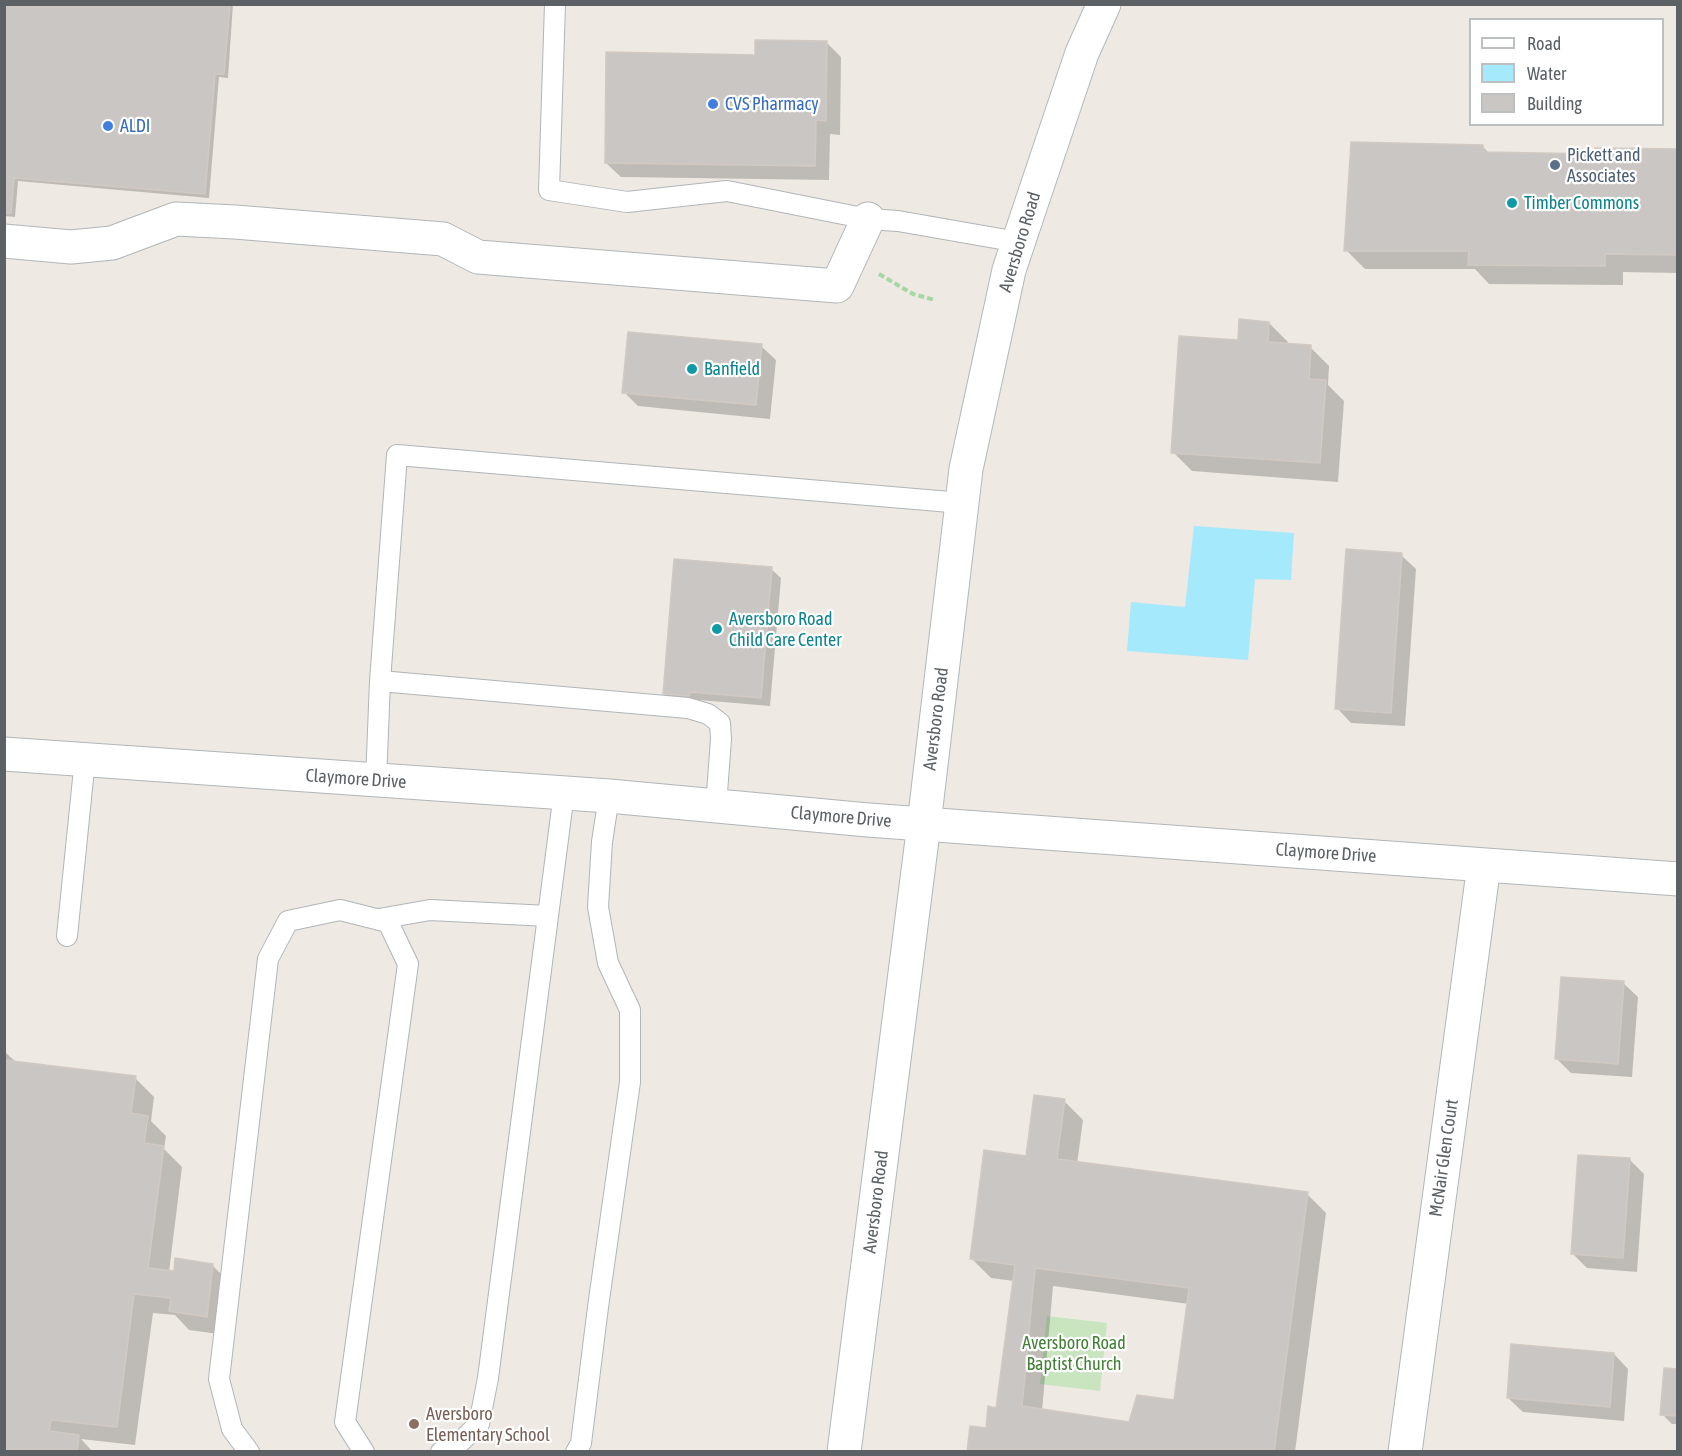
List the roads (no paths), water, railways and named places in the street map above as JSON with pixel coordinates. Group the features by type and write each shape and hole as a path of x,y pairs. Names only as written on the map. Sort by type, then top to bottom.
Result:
{"street":[{"name":"Aversboro Road","path":"844,1452 924,824 966,469 1009,270 1082,53 1104,4"},
{"path":"4,241 71,247 112,243 176,219 236,222 443,239 478,256 837,286 868,219"},
{"name":"Claymore Drive","path":"4,754 609,796 924,824 1677,879"},
{"name":"McNair Glen Court","path":"1405,1452 1484,865"}],"lane":[{"path":"555,4 549,189 627,202 727,191 868,219 898,221 1018,242"},
{"path":"376,781 380,681 397,455 962,503"},
{"path":"380,681 688,708 708,714 720,723 716,806"},
{"path":"67,936 85,759"},
{"path":"441,1452 453,1449 479,1424 486,1390 564,793"},
{"path":"576,1452 581,1443 630,1082 630,1010 608,963 598,907 602,842 609,796"},
{"path":"249,1452 232,1429 219,1379 268,958 288,921 340,910 388,922 408,964 345,1422 364,1452"},
{"path":"379,919 430,910 548,916"}],"water":[{"path":"1194,526 1294,533 1291,580 1255,579 1248,660 1127,651 1131,602 1185,607"}],"place":[{"name":"CVS Pharmacy","path":"713,104"},
{"name":"ALDI","path":"108,126"},
{"name":"Pickett and Associates","path":"1555,165"},
{"name":"Timber Commons","path":"1512,203"},
{"name":"Banfield","path":"692,369"},
{"name":"Aversboro Road Child Care Center","path":"717,629"},
{"name":"Aversboro Elementary School","path":"414,1424"}],"park label":[{"name":"Aversboro Road Baptist Church","path":"1074,1353"}]}
